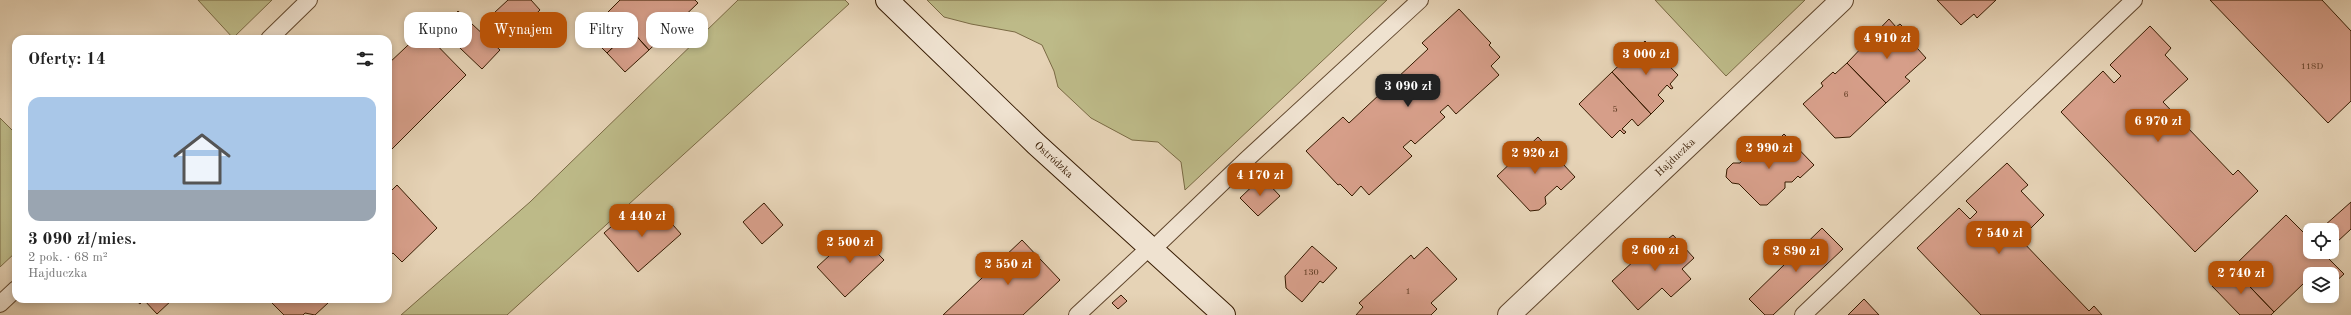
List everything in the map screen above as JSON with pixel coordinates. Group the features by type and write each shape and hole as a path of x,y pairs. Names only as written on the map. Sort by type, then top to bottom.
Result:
{"street":[{"name":"Ostródzka","path":"887,0 1036,144 1150,250 1224,315"},
{"name":"Hajduczka","path":"1509,315 1842,0"}],"lane":[{"path":"273,35 309,0"},
{"path":"1077,315 1150,250 1420,0"},
{"path":"1803,315 2134,0"},
{"path":"0,304 12,293"}],"shaded area":[{"path":"198,0 272,0 236,35 230,35"},
{"path":"738,0 845,0 849,4 507,315 401,315 530,202 689,48 708,48 708,29"},
{"path":"927,0 1387,0 1185,190 1181,162 1158,142 1132,140 1091,118 1058,87 1054,71 1042,45 1015,32 971,24 944,17"},
{"path":"1655,0 1805,0 1726,76"},
{"path":"0,118 12,130 12,256 0,267"}],"building":[{"path":"508,0 531,0 540,10 538,12 495,12"},
{"path":"620,0 695,0 698,3 689,12 646,12 646,47 638,38 638,12 608,12"},
{"path":"1937,0 1996,0 1977,18 1974,14 1961,25"},
{"path":"2210,0 2322,0 2351,31 2351,101 2328,123"},
{"path":"1459,9 1491,43 1489,45 1500,57 1491,66 1499,75 1456,114 1448,105 1440,112 1445,117 1415,144 1411,140 1403,147 1412,156 1369,195 1361,186 1352,196 1340,184 1338,185 1306,151 1343,117 1349,123 1428,49 1422,43"},
{"path":"1889,19 1896,27 1900,24 1912,36 1909,39 1926,58 1905,77 1910,81 1886,103 1847,63"},
{"path":"472,24 480,31 480,48 498,48 500,50 482,69 460,48 472,48"},
{"path":"2150,26 2171,48 2165,55 2188,79 2163,102 2233,175 2238,170 2258,191 2195,252 2061,112 2103,71 2114,83 2121,76 2110,65"},
{"path":"638,38 649,50 625,72 607,53 612,48 638,48"},
{"path":"1645,41 1678,75 1670,84 1673,88 1671,89 1667,85 1658,95 1664,101 1651,114 1612,72"},
{"path":"405,48 440,48 466,75 392,149 392,60"},
{"path":"602,48 612,48 607,53"},
{"path":"1847,63 1886,103 1850,137 1835,138 1803,104 1823,86 1821,83 1833,72 1835,74"},
{"path":"1612,72 1651,114 1638,126 1632,119 1622,129 1626,132 1624,134 1620,130 1612,138 1579,104"},
{"path":"1784,134 1814,165 1800,178 1798,176 1792,182 1785,182 1785,188 1767,205 1760,205 1739,184 1732,183 1726,177 1727,169 1733,163 1740,163 1752,150 1759,151 1768,143 1765,139 1772,146"},
{"path":"1538,137 1575,177 1561,190 1557,186 1545,197 1546,204 1539,210 1530,211 1497,176"},
{"path":"2007,163 2028,185 2021,191 2044,215 2020,239 2089,311 2094,306 2102,315 1981,315 1917,248 1959,208 1970,219 1977,212 1966,201"},
{"path":"1262,177 1280,196 1258,216 1240,198"},
{"path":"397,185 437,228 402,262 393,253 392,254 392,190"},
{"path":"2351,202 2351,229 2339,240 2339,223 2327,223"},
{"path":"764,203 783,225 762,244 743,222"},
{"path":"658,208 681,234 638,272 604,233 628,212 639,225"},
{"path":"2286,215 2303,232 2303,259 2329,259 2337,267 2303,267 2303,284 2274,312 2232,268"},
{"path":"1822,228 1843,249 1773,315 1765,315 1749,299"},
{"path":"856,231 884,260 845,297 817,267"},
{"path":"1673,235 1694,258 1682,269 1691,279 1671,297 1662,288 1638,310 1612,281 1635,260 1631,256 1644,244 1650,251 1658,243 1660,245"},
{"path":"1022,240 1060,280 1023,315 943,315"},
{"path":"1312,246 1337,268 1323,283 1320,281 1302,302 1286,288 1285,276"},
{"path":"1427,247 1457,279 1431,303 1437,309 1431,315 1356,315 1363,307 1359,303 1411,255 1414,259"},
{"path":"2232,268 2274,312 2271,315 2240,315 2212,286"},
{"path":"2339,269 2344,274 2339,279"},
{"path":"1121,295 1127,301 1118,309 1112,303"},
{"path":"1864,299 1879,315 1848,315"},
{"path":"147,303 169,303 157,314"},
{"path":"272,303 328,303 315,315 305,313 303,315 284,315"}]}
